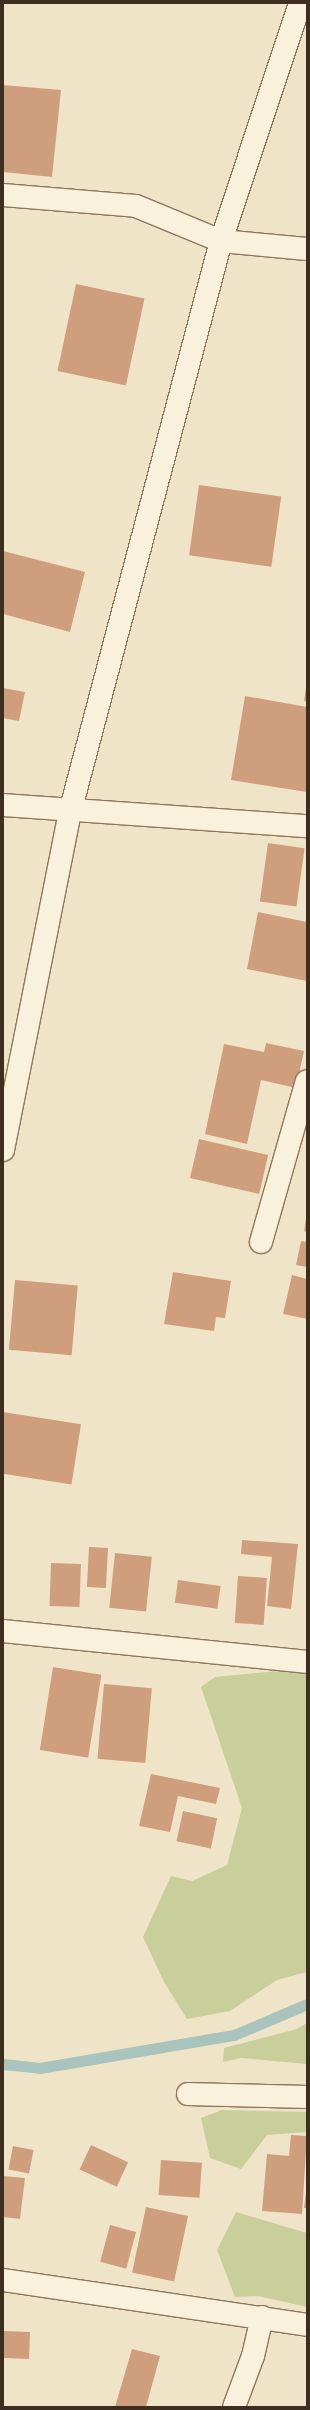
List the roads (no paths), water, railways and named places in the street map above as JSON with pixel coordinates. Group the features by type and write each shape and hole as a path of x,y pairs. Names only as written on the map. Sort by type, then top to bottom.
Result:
{"street":[{"path":"3,1150 70,812 221,241 300,3"},
{"path":"3,195 136,206 221,241 307,249"},
{"path":"3,805 70,812 307,826"},
{"path":"261,1242 307,1081"},
{"path":"3,1631 307,1662"},
{"path":"188,2094 307,2097"},
{"path":"3,2280 262,2317 307,2325"},
{"path":"234,2407 253,2356 262,2317"}],"waterway":[{"path":"3,2064 40,2068 234,2035 307,2004"}]}
